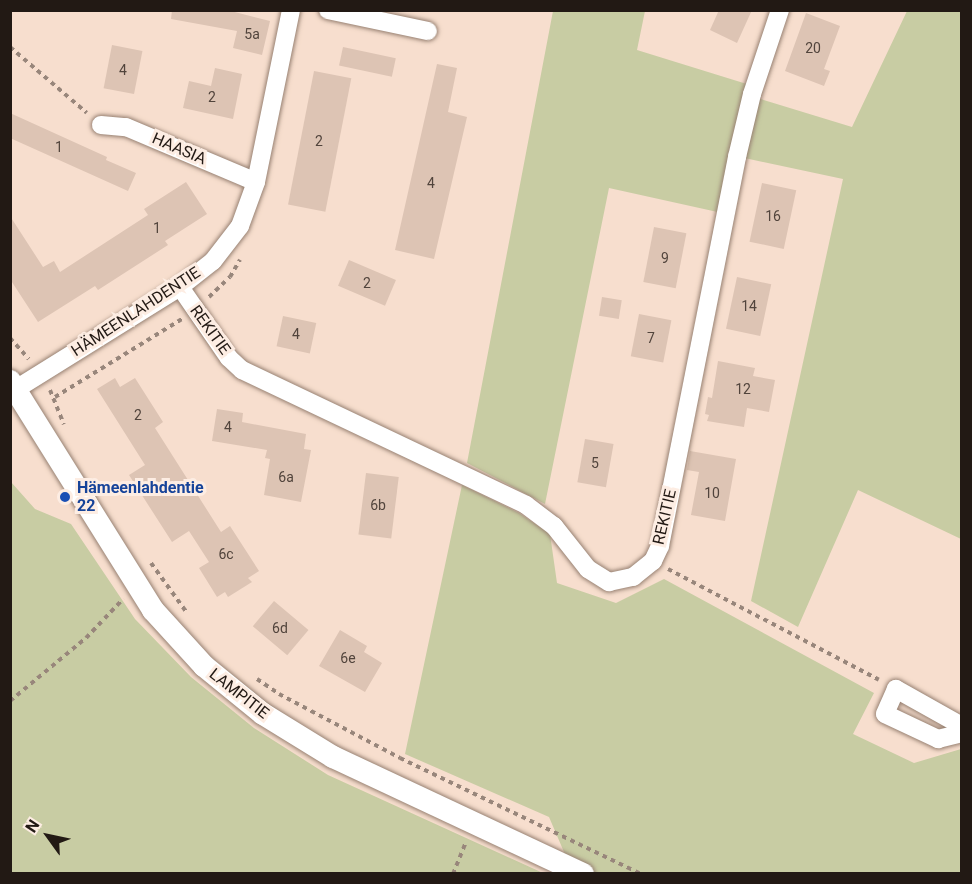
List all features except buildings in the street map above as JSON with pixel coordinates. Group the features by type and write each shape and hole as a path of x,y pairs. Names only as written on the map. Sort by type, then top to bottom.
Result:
{"street":[{"name":"HÄMEENLAHDENTIE","path":"13,385 180,287 213,261 240,226 256,182 291,10"},
{"path":"327,10 428,32"},
{"name":"REKITIE","path":"180,287 229,358 242,370 526,505 554,526 588,569 609,582 633,577 653,561 660,546 740,146 767,43 780,10"},
{"name":"HAASIA","path":"101,125 126,127 256,182"},
{"name":"LAMPITIE","path":"13,385 153,610 204,666 263,714 333,757 583,873"},
{"path":"962,726 896,689 885,714 938,739 962,733"}],"path":[{"path":"10,47 101,125"},
{"path":"55,397 66,431"},
{"path":"145,554 191,619"},
{"path":"653,561 896,689"},
{"path":"10,701 86,638 136,584"},
{"path":"249,674 279,694 400,758 641,873"},
{"path":"453,873 473,822"}],"green space":[{"path":"553,11 645,11 637,50 750,85 722,213 609,188 545,504 467,463"},
{"path":"907,11 961,11 961,539 858,490 798,627 751,601 843,179 740,157 754,97 852,127"},
{"path":"11,482 35,509 71,524 135,619 191,677 254,728 328,775 543,873 11,873"},
{"path":"462,485 519,513 550,534 557,583 616,603 664,579 874,693 853,734 914,763 961,749 961,873 573,873 549,817 405,754"}],"place":[{"name":"Hämeenlahdentie 22","path":"65,497"}]}
